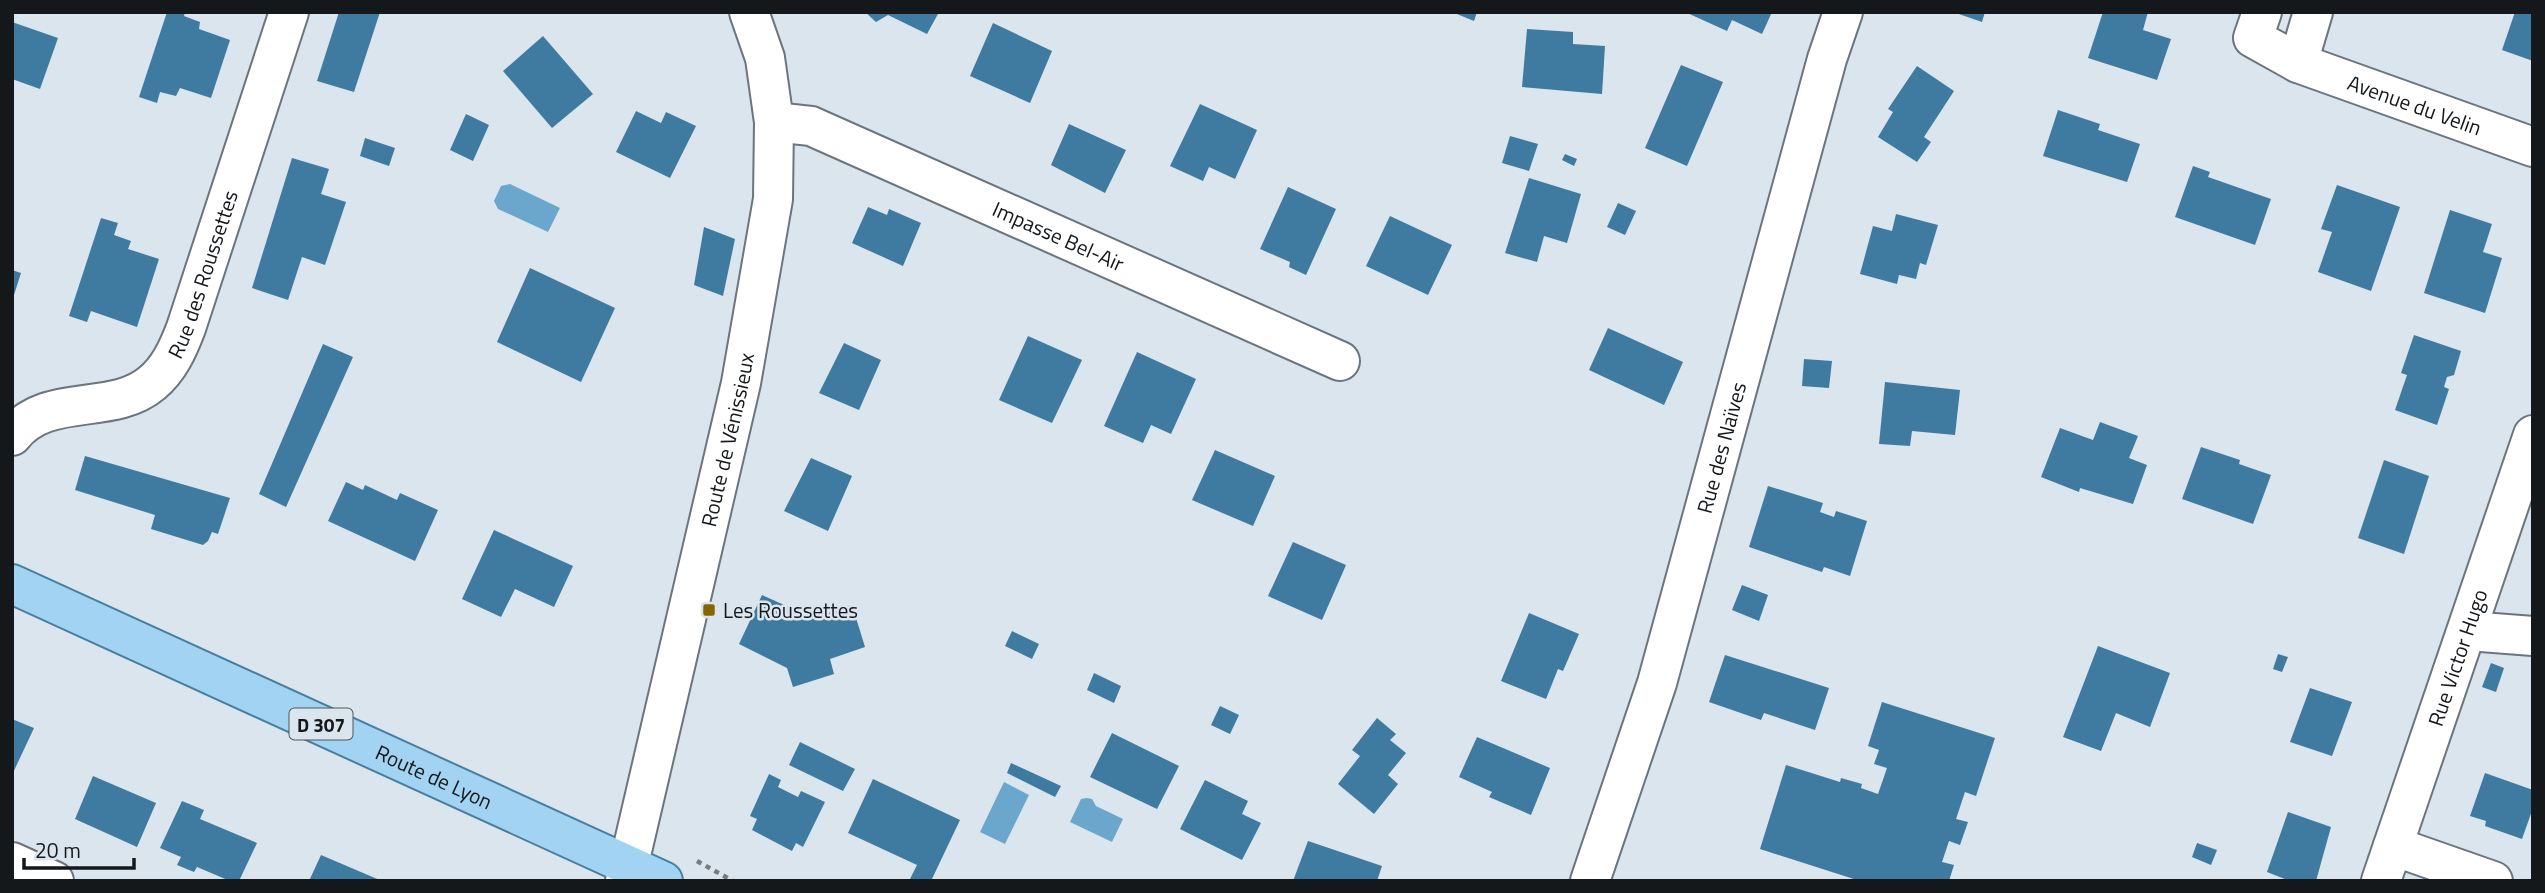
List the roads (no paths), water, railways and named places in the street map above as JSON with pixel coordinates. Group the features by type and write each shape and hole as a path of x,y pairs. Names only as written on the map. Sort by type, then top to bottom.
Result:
{"main road":[{"name":"Route de Lyon","path":"12,584 640,875"}],"street":[{"name":"Rue des Roussettes","path":"12,436 45,411 130,396 151,384 173,360 186,328 289,12"},
{"name":"Route de Vénissieux","path":"640,875 741,383 773,199 774,122 765,58 749,12"},
{"name":"Rue des Naïves","path":"1590,881 1657,683 1843,12"},
{"name":"Avenue du Velin","path":"2262,12 2253,38 2298,62 2533,147"},
{"path":"2298,62 2314,12"},
{"name":"Impasse Bel-Air","path":"774,122 811,126 1340,361"},
{"name":"Rue Victor Hugo","path":"2387,863 2533,435"},
{"path":"2468,631 2533,636"},
{"path":"12,862 54,881"},
{"path":"2387,863 2493,881"}],"water":[{"path":"510,184 560,208 548,232 498,209 494,201 501,186"},
{"path":"1004,782 1029,795 1005,844 980,832"},
{"path":"1081,799 1092,799 1096,806 1123,819 1112,842 1070,822"}],"place":[{"name":"Les Roussettes","path":"709,610"}]}
